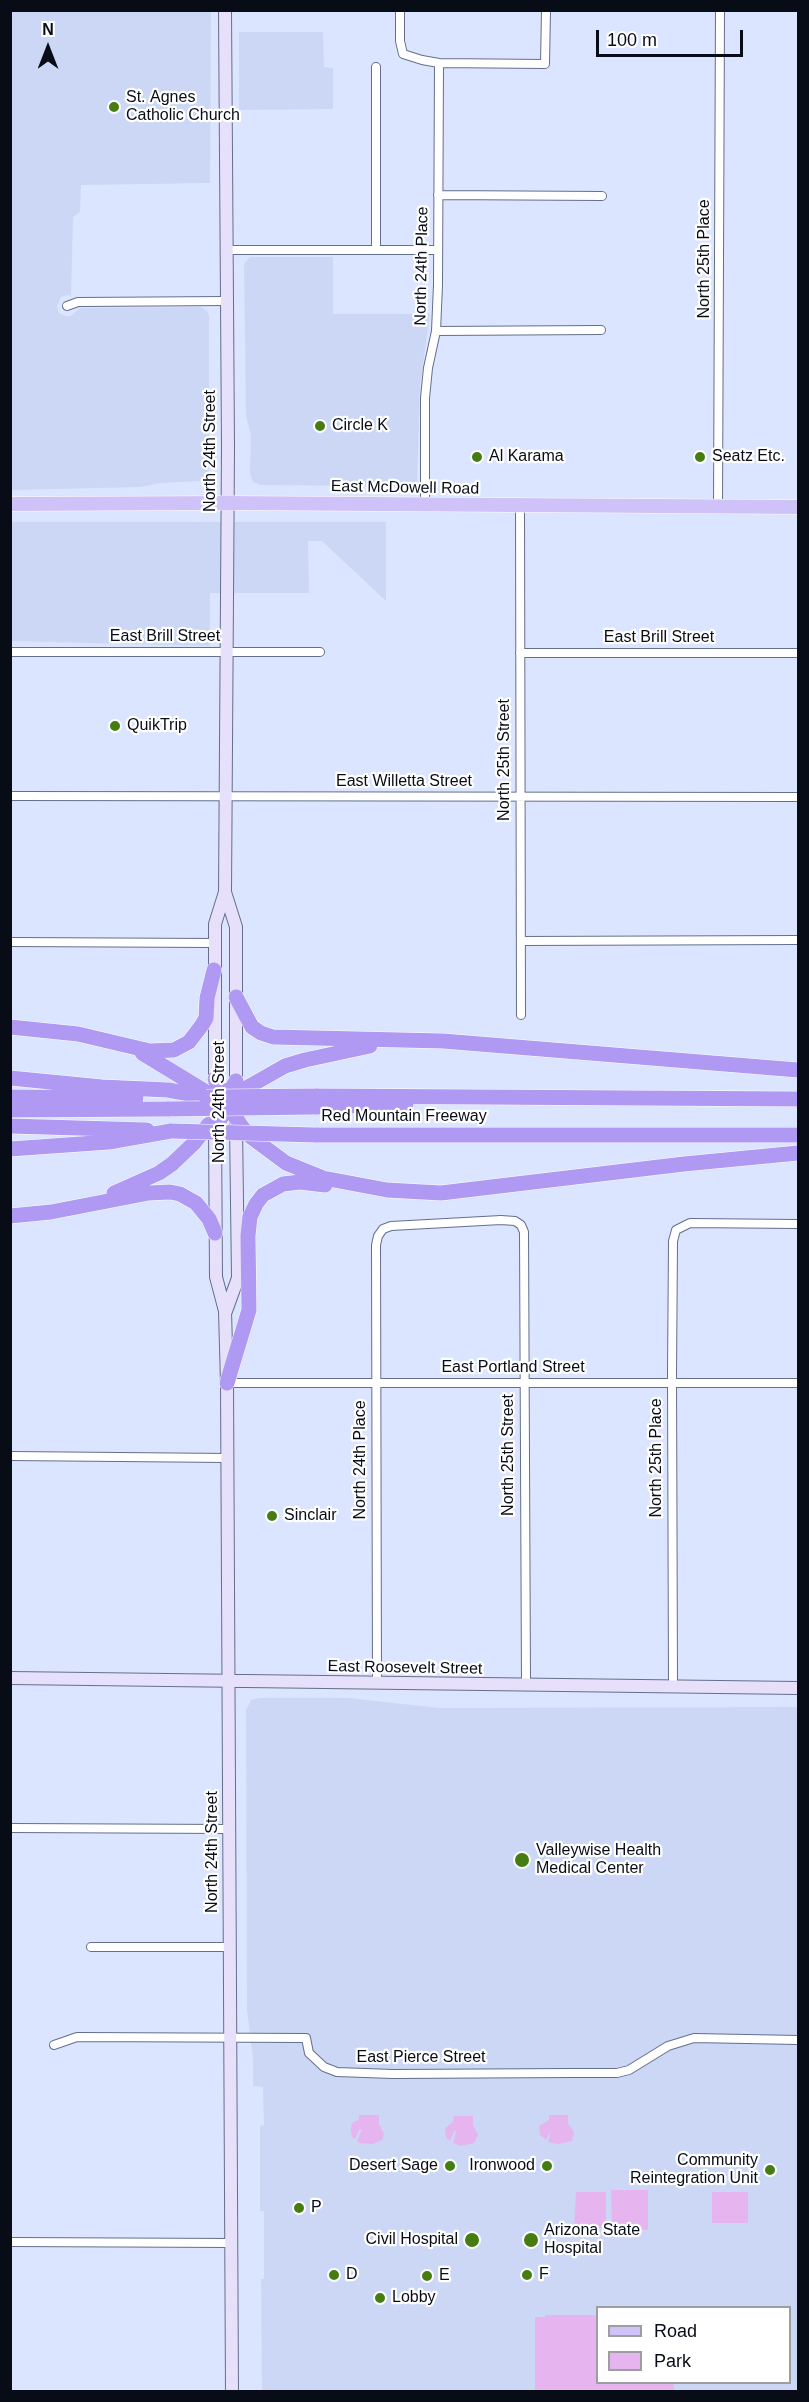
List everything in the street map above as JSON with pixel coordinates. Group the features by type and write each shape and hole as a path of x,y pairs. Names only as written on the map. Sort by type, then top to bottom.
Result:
{"highway":[{"path":"10,1027 78,1034 134,1049 164,1052 174,1050 189,1041 206,1018 207,998 214,970"},
{"path":"236,997 243,1014 252,1027 273,1037 471,1043 798,1070"},
{"path":"77,1206 130,1188 159,1173 194,1143 224,1109 250,1086 285,1066 325,1054 399,1040"},
{"path":"134,1049 182,1076 224,1109 251,1137 286,1163 323,1178 387,1190"},
{"path":"10,1078 102,1087 169,1099"},
{"path":"215,1079 224,1109"},
{"path":"224,1109 236,1081"},
{"name":"Red Mountain Freeway","path":"169,1099 224,1109 390,1095 460,1098 798,1099"},
{"path":"10,1097 316,1101"},
{"path":"10,1110 169,1099"},
{"name":"Red Mountain Freeway","path":"10,1126 107,1127 316,1135 798,1136"},
{"path":"10,1149 109,1142 171,1131"},
{"path":"227,1383 249,1310 250,1217 256,1204 272,1189 291,1182 387,1190 451,1192 601,1173 798,1153"},
{"path":"10,1216 148,1193 170,1192 180,1194 196,1203 209,1219 215,1233"}],"main road":[{"name":"North 24th Street","path":"215,1079 214,943 215,924 225,892 226,797 228,502 225,10"},
{"name":"East McDowell Road","path":"10,504 228,502 798,507"},
{"name":"North 24th Street","path":"225,892 236,927 236,1081"},
{"name":"North 24th Street","path":"224,1109 215,1233 216,1277 225,1311 227,1383 232,2391"},
{"name":"North 24th Street","path":"224,1109 238,1278 225,1311"},
{"name":"East Roosevelt Street","path":"10,1678 798,1688"}],"street":[{"path":"400,10 400,41 403,54 439,63 545,64 546,10"},
{"name":"North 25th Place","path":"718,507 720,10"},
{"name":"North 24th Place","path":"425,505 425,398 428,368 436,331 439,63"},
{"path":"376,67 376,250"},
{"path":"438,195 602,196"},
{"path":"226,250 438,250"},
{"path":"67,306 78,302 227,301"},
{"path":"436,331 601,330"},
{"name":"North 25th Street","path":"520,506 521,1015"},
{"name":"East Brill Street","path":"10,652 320,652"},
{"name":"East Brill Street","path":"520,653 798,653"},
{"name":"East Willetta Street","path":"10,796 798,797"},
{"path":"521,941 798,940"},
{"path":"10,942 214,943"},
{"name":"North 24th Place","path":"377,1684 375,1245 383,1229 391,1226 501,1220 515,1221 521,1225"},
{"name":"North 25th Place","path":"673,1686 673,1241 676,1230 690,1223 798,1224"},
{"name":"North 25th Street","path":"521,1225 524,1232 526,1685"},
{"name":"East Portland Street","path":"227,1383 798,1383"},
{"path":"10,1456 228,1458"},
{"path":"10,1828 229,1829"},
{"path":"91,1947 230,1947"},
{"name":"East Pierce Street","path":"54,2045 77,2037 306,2038 309,2053 324,2067 337,2072 617,2073 629,2070 668,2046 694,2038 798,2040"},
{"path":"10,2242 232,2243"}],"shaded area":[{"path":"10,11 211,11 210,183 81,185 80,212 73,217 71,296 61,297 57,306 59,313 66,316 71,316 80,308 201,307 207,311 209,316 209,470 207,477 201,481 160,483 140,487 11,490"},
{"path":"239,32 323,32 324,67 333,68 333,109 239,110"},
{"path":"250,257 333,257 333,314 430,314 420,385 417,482 412,486 261,485 253,482 250,473 251,435 246,416 244,264"},
{"path":"11,522 386,522 386,601 322,541 308,541 309,593 210,593 210,646 11,641"},
{"path":"259,1698 349,1698 439,1708 798,1707 798,2391 262,2391 261,2279 264,2279 264,2211 260,2211 260,2126 264,2125 263,2087 253,2086 253,2059 247,2009 246,1710 251,1700"}],"green space":[{"path":"359,2115 379,2115 379,2124 384,2134 382,2140 373,2144 360,2143 357,2141 362,2129 359,2130 355,2139 353,2138 351,2126 353,2122 359,2120"},
{"path":"549,2115 568,2115 568,2124 574,2132 572,2141 559,2144 548,2142 551,2130 546,2140 540,2135 539,2126 549,2120"},
{"path":"454,2116 473,2116 473,2125 478,2135 474,2143 461,2146 453,2143 456,2131 450,2141 446,2137 445,2128 453,2122"},
{"path":"611,2190 648,2190 648,2230 630,2228 627,2224 612,2224"},
{"path":"576,2192 606,2192 604,2228 574,2228"},
{"path":"712,2192 748,2192 748,2223 712,2223"},
{"path":"545,2315 596,2315 596,2384 674,2384 674,2391 535,2391 535,2317 545,2317"}],"place":[{"name":"St. Agnes Catholic Church","path":"114,107"},
{"name":"Circle K","path":"320,426"},
{"name":"Al Karama","path":"477,457"},
{"name":"Seatz Etc.","path":"700,457"},
{"name":"QuikTrip","path":"115,726"},
{"name":"Sinclair","path":"272,1516"},
{"name":"Valleywise Health Medical Center","path":"522,1860"},
{"name":"Desert Sage","path":"450,2166"},
{"name":"Ironwood","path":"547,2166"},
{"name":"Community Reintegration Unit","path":"770,2170"},
{"name":"P","path":"299,2208"},
{"name":"Civil Hospital","path":"472,2240"},
{"name":"Arizona State Hospital","path":"531,2240"},
{"name":"D","path":"334,2275"},
{"name":"F","path":"527,2275"},
{"name":"E","path":"427,2276"},
{"name":"Lobby","path":"380,2298"}]}
